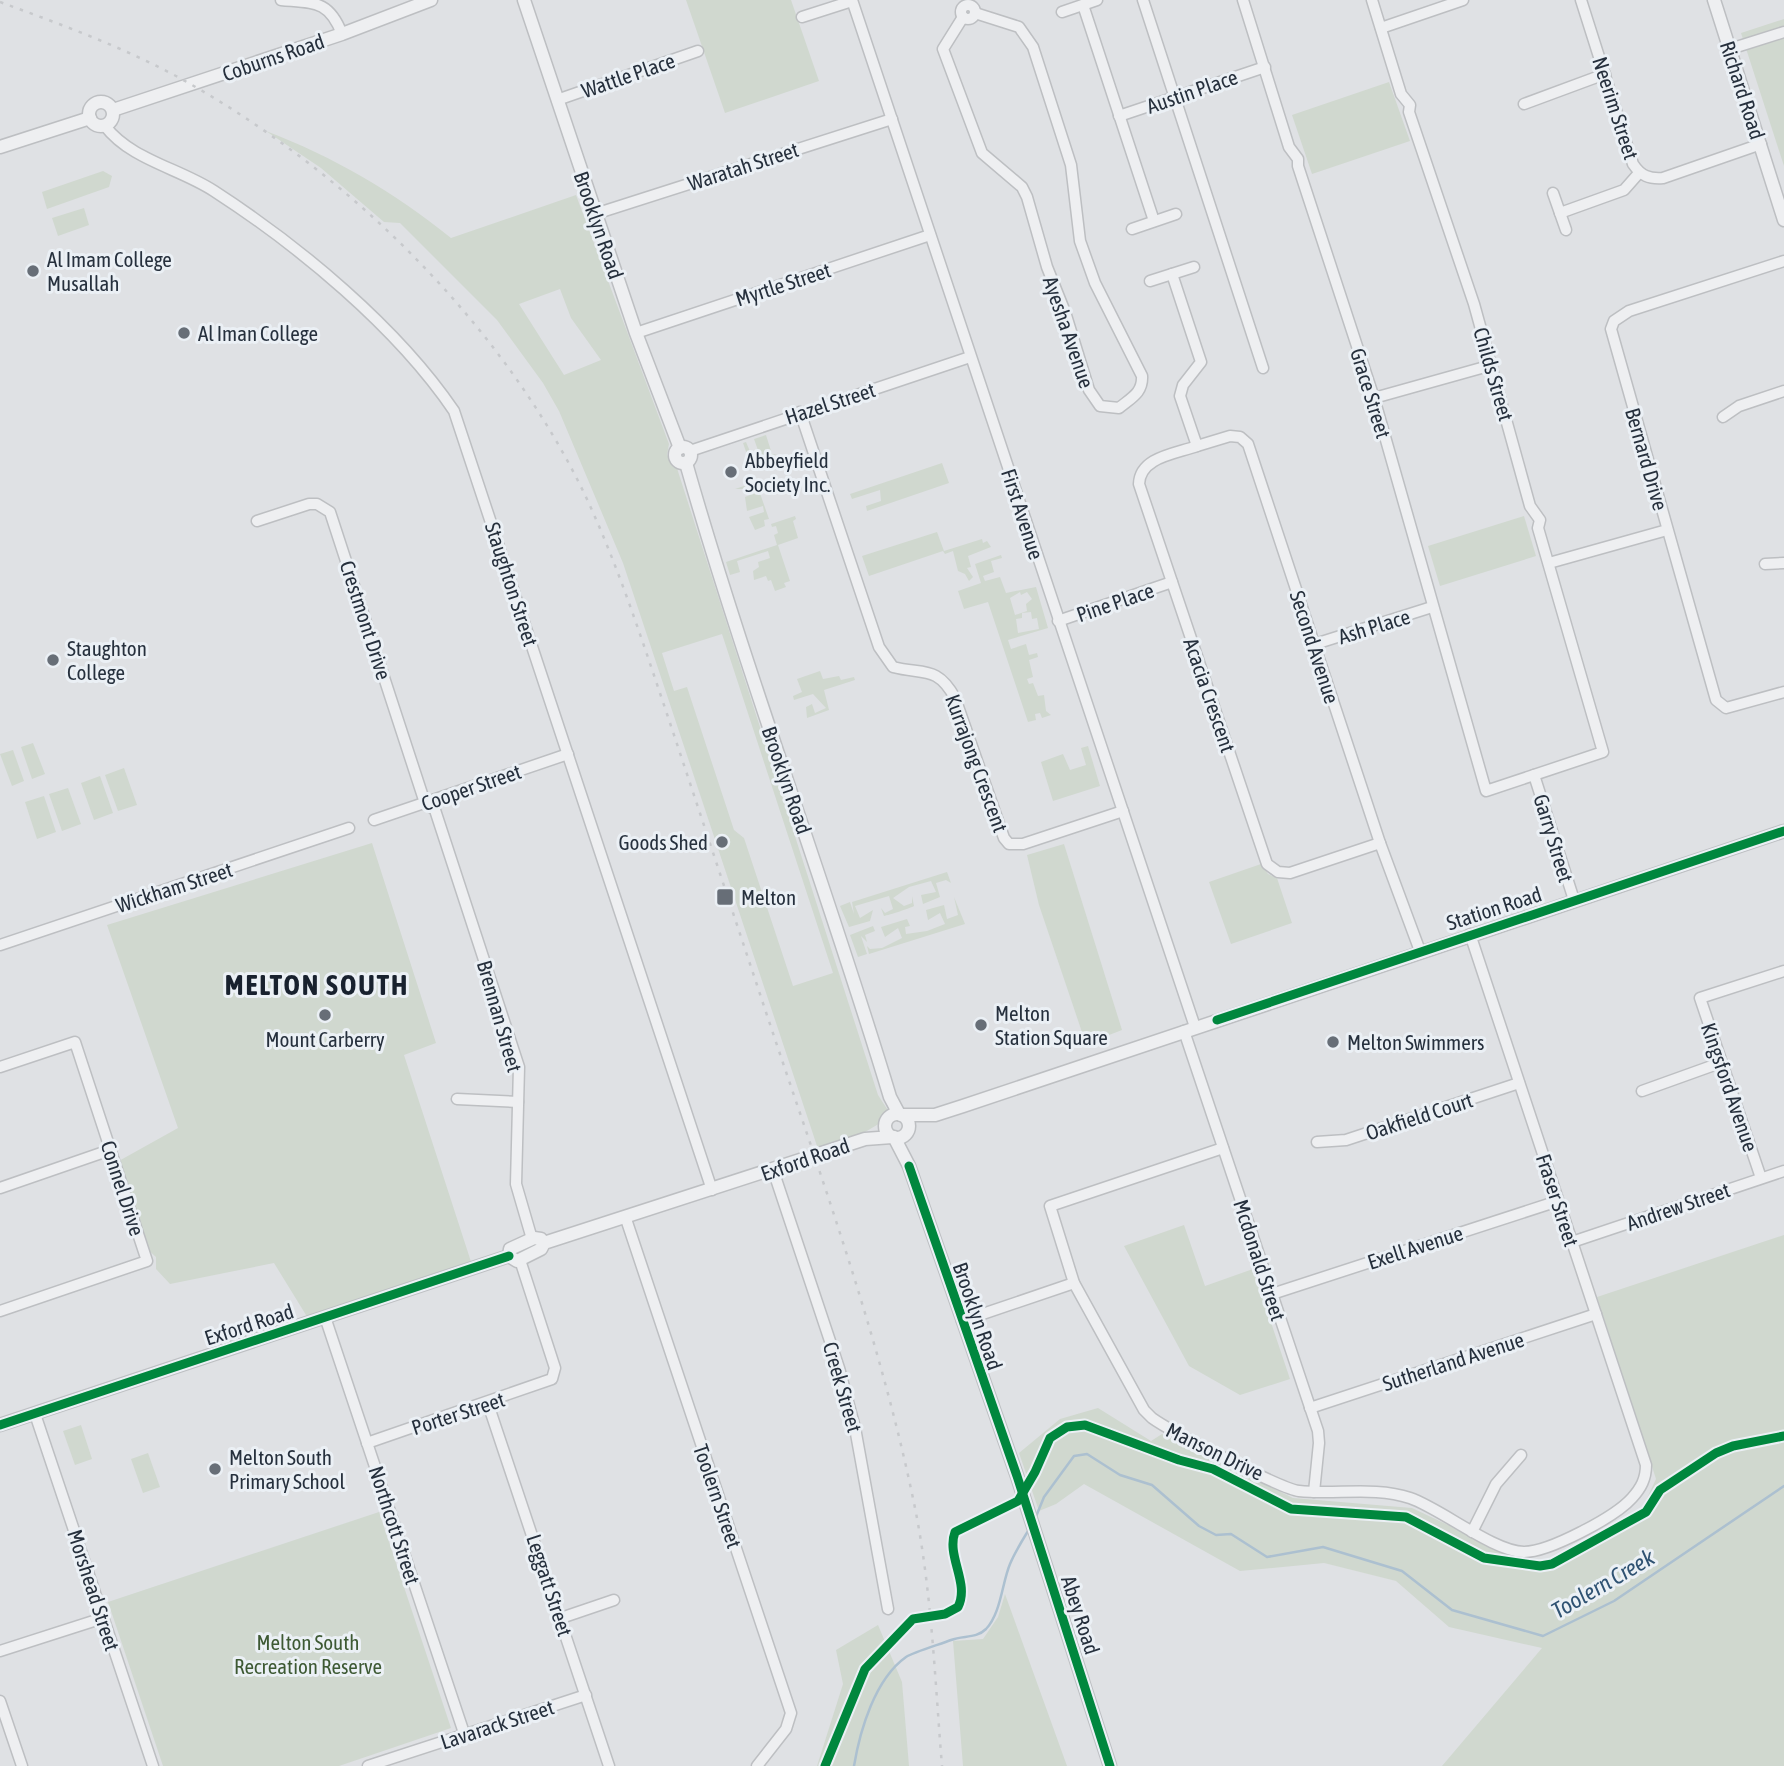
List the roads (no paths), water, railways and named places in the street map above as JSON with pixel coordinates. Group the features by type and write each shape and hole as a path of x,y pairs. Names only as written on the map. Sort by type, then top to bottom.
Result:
{"street":[{"path":"281,0 324,6 335,16 342,34"},
{"name":"Coburns Road","path":"113,110 342,34 431,0"},
{"name":"Brooklyn Road","path":"524,0 636,332 685,454 713,558 859,995 894,1117"},
{"path":"802,17 852,0"},
{"name":"First Avenue","path":"852,0 1123,811 1190,1029"},
{"path":"1062,12 1097,0"},
{"path":"1143,0 1263,368"},
{"name":"Grace Street","path":"1243,0 1289,147 1298,159 1298,166 1374,398 1486,791 1534,775"},
{"name":"Childs Street","path":"1372,0 1401,94 1410,105 1409,112 1492,365 1531,506 1540,520 1538,528 1603,752 1534,775"},
{"path":"1381,28 1463,0"},
{"name":"Neerim Street","path":"1581,0 1633,164 1639,173 1651,179 1663,178 1761,144"},
{"name":"Richard Road","path":"1714,0 1784,220"},
{"name":"Ayesha Avenue","path":"965,2 972,6 975,13 1019,27 1033,47 1072,165 1080,241 1095,283 1142,376 1139,393 1119,408 1100,406 1089,390 1022,187 989,161 977,143 943,49 963,17 961,9 965,2"},
{"path":"1083,5 1154,221"},
{"path":"963,17 969,19 975,13"},
{"path":"1730,49 1784,32"},
{"name":"Wattle Place","path":"557,100 698,51"},
{"name":"Austin Place","path":"1119,116 1265,66"},
{"path":"1524,104 1605,74"},
{"path":"99,102 107,104 113,110 113,118 105,126 97,126 90,118 90,110 99,102"},
{"path":"0,147 90,118"},
{"name":"Waratah Street","path":"595,214 892,119"},
{"name":"Staughton Street","path":"105,126 127,148 192,176 267,225 370,316 443,394 462,429 712,1190"},
{"path":"1560,213 1625,190 1639,173"},
{"path":"1553,193 1566,230"},
{"path":"1132,229 1176,214"},
{"name":"Myrtle Street","path":"636,332 930,235"},
{"name":"Bernard Drive","path":"1784,261 1629,311 1614,321 1612,339 1716,700 1726,708 1784,692"},
{"path":"1150,281 1194,267"},
{"path":"1172,274 1201,362 1183,385 1180,396 1197,446"},
{"name":"Hazel Street","path":"685,454 800,412 970,357"},
{"path":"1374,398 1492,365"},
{"path":"1723,417 1739,406 1784,391"},
{"name":"Kurrajong Crescent","path":"800,412 879,647 892,667 929,671 946,681 955,698 1004,838 1009,844 1023,844 1123,811"},
{"name":"Second Avenue","path":"1197,446 1230,436 1240,437 1248,444 1380,843 1420,951"},
{"name":"Acacia Crescent","path":"1197,446 1147,464 1140,472 1139,484 1267,864 1278,872 1290,873 1380,843"},
{"name":"Crestmont Drive","path":"257,521 309,504 317,504 330,512 425,803"},
{"path":"1549,563 1667,530"},
{"path":"1765,564 1784,563"},
{"name":"Pine Place","path":"1058,621 1172,582"},
{"name":"Ash Place","path":"1315,644 1432,607"},
{"name":"Cooper Street","path":"374,820 568,754"},
{"name":"Garry Street","path":"1534,775 1573,900"},
{"name":"Brennan Street","path":"425,803 435,810 519,1068 516,1184 538,1241"},
{"name":"Wickham Street","path":"0,945 349,828"},
{"name":"Station Road","path":"900,1135 934,1115 1784,831"},
{"name":"Fraser Street","path":"1470,934 1646,1465"},
{"name":"Kingsford Avenue","path":"1761,1178 1700,998 1784,971"},
{"name":"Mcdonald Street","path":"1190,1029 1223,1148 1310,1408 1319,1443 1314,1492"},
{"name":"Connel Drive","path":"0,1067 75,1042 147,1261 0,1311"},
{"path":"1642,1091 1720,1063"},
{"name":"Oakfield Court","path":"1317,1142 1346,1140 1519,1083"},
{"path":"457,1099 518,1102"},
{"name":"Station Road","path":"894,1117 934,1115"},
{"path":"894,1117 909,1124 900,1135 887,1132 894,1117"},
{"name":"Exford Road","path":"865,1139 894,1117"},
{"name":"Brooklyn Road","path":"900,1135 1017,1476"},
{"name":"Exford Road","path":"1,1421 35,1414 325,1317 541,1249 538,1241 626,1219 865,1139 900,1135"},
{"name":"Manson Drive","path":"1223,1148 1049,1206 1074,1283 1144,1410 1152,1418 1295,1491 1374,1493 1410,1498 1472,1532 1521,1553 1540,1551 1630,1501 1646,1476 1646,1465"},
{"path":"0,1188 110,1150"},
{"name":"Creek Street","path":"773,1170 848,1398 866,1476 888,1609"},
{"name":"Andrew Street","path":"1572,1242 1784,1171"},
{"name":"Exell Avenue","path":"1272,1294 1558,1201"},
{"name":"Toolern Street","path":"626,1219 791,1713 786,1729 757,1766"},
{"name":"Porter Street","path":"367,1443 488,1404 548,1382 554,1377 555,1368 514,1258"},
{"path":"962,1321 1074,1283"},
{"name":"Sutherland Avenue","path":"1310,1408 1596,1314"},
{"name":"Northcott Street","path":"325,1317 464,1734"},
{"name":"Leggatt Street","path":"488,1404 610,1766"},
{"name":"Morshead Street","path":"35,1414 153,1766"},
{"path":"1472,1532 1496,1484 1521,1455"},
{"name":"Abey Road","path":"1017,1476 1110,1766"},
{"path":"561,1618 614,1600"},
{"path":"0,1651 103,1618"},
{"name":"Lavarack Street","path":"368,1766 586,1695"},
{"path":"0,1701 22,1766"}],"waterway":[{"name":"Toolern Creek","path":"1035,1519 1044,1497 1074,1456 1087,1454 1120,1475 1152,1485 1199,1526 1216,1535 1231,1534 1267,1557 1323,1547 1402,1571 1452,1610 1543,1636 1614,1601 1784,1486"},
{"name":"Toolern Creek","path":"854,1766 865,1721 886,1678 910,1655 978,1634 986,1629 998,1606 1010,1564 1028,1531"}],"railway":[{"path":"0,2 112,45 176,76 238,113 299,156 357,203 412,255 463,310 509,369 550,431 585,495 619,576 648,658 844,1247 884,1379 916,1513 926,1576 942,1766"}],"place":[{"name":"Al Imam College Musallah","path":"33,271"},
{"name":"Al Iman College","path":"184,333"},
{"name":"Abbeyfield Society Inc.","path":"731,472"},
{"name":"Staughton College","path":"53,660"},
{"name":"Goods Shed","path":"722,842"},
{"name":"Melton","path":"725,897"},
{"name":"Mount Carberry","path":"325,1015"},
{"name":"Melton Station Square","path":"981,1025"},
{"name":"Melton Swimmers","path":"1333,1042"},
{"name":"Melton South Primary School","path":"215,1469"}],"district":[{"name":"MELTON SOUTH","path":"317,985"}],"park label":[{"name":"Melton South Recreation Reserve","path":"308,1654"}]}
